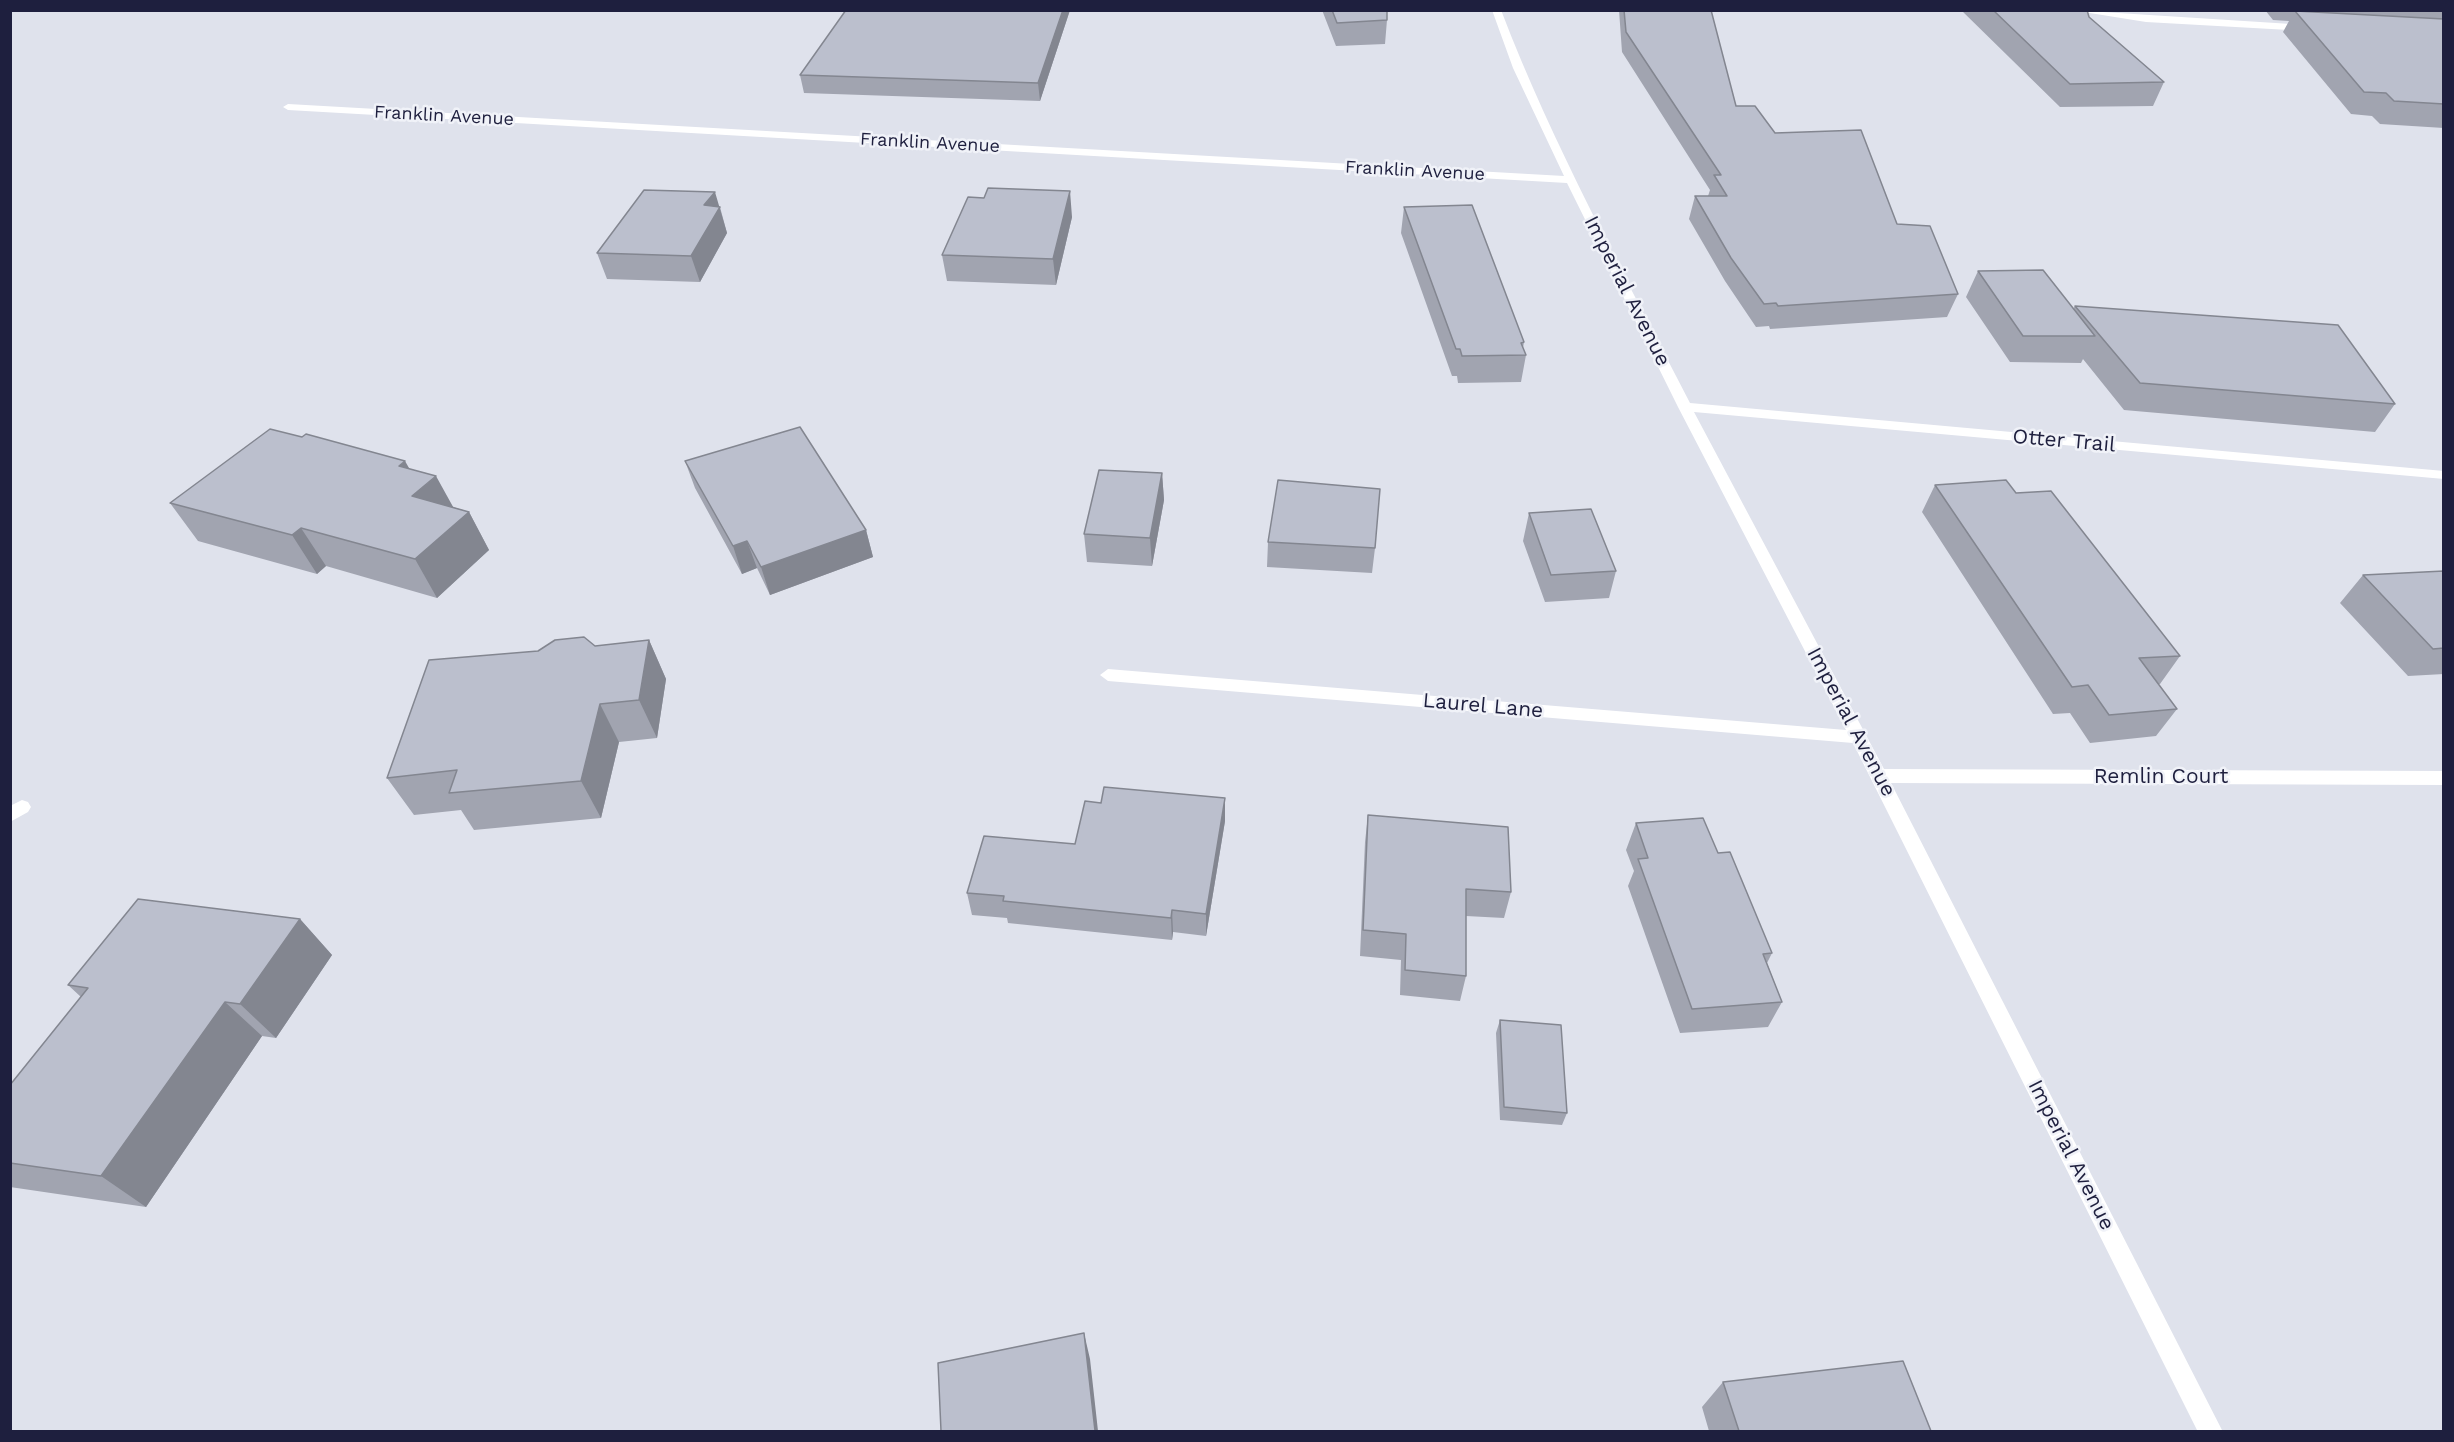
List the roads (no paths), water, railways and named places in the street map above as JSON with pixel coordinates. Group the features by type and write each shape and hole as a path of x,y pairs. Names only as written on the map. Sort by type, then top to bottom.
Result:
{"street":[{"name":"Imperial Avenue","path":"1496,10 1518,68 1571,180 1685,407 1859,737 2211,1431"},
{"path":"2074,10 2146,19 2317,29"},
{"name":"Franklin Avenue","path":"288,107 1571,180"},
{"name":"Otter Trail","path":"1685,407 2444,475"},
{"name":"Laurel Lane","path":"1108,675 1859,737"},
{"name":"Remlin Court","path":"1879,776 2444,778"}]}
